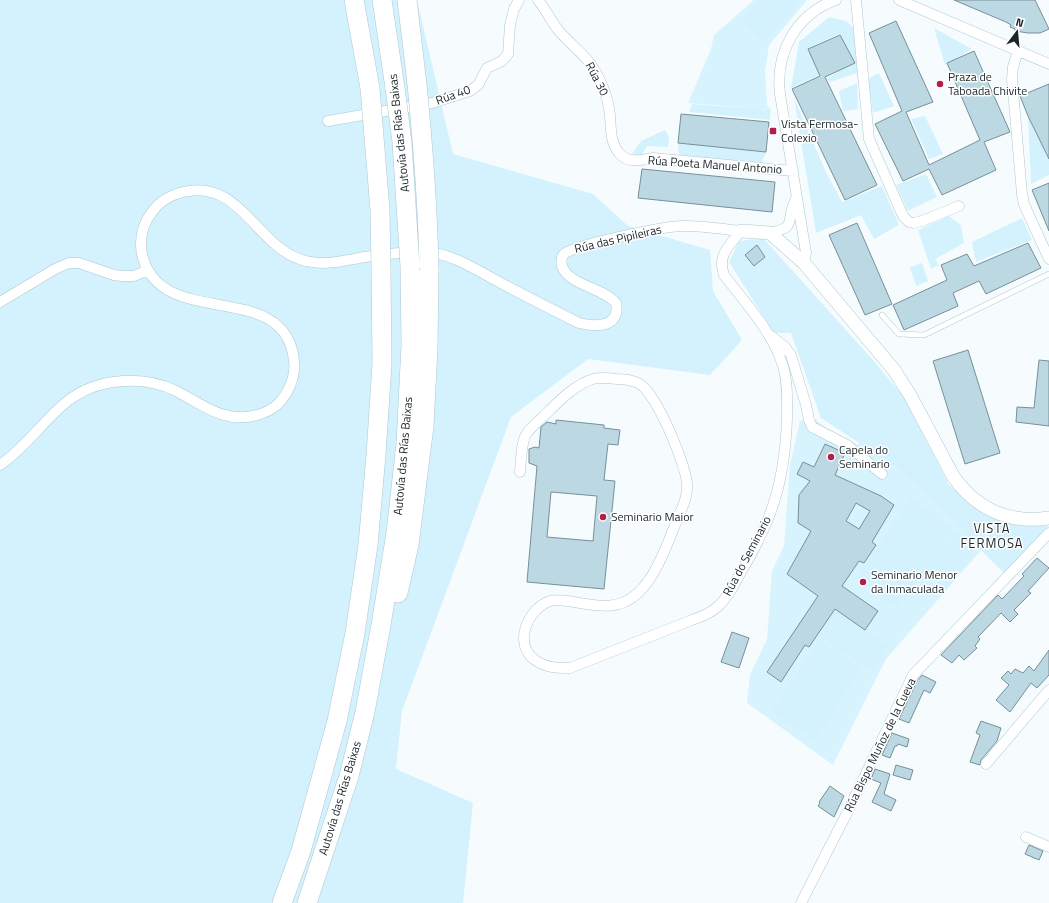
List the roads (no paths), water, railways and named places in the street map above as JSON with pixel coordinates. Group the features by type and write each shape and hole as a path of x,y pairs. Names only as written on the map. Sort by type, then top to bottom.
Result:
{"highway":[{"name":"Autovía das Rías Baixas","path":"282,903 302,851 335,729 355,633 368,545 376,455 382,364 382,269 380,210 370,88 354,0"},
{"name":"Autovía das Rías Baixas","path":"307,903 349,776 368,698 396,533 406,443 411,346 410,266 402,142 382,0"},
{"path":"349,776 372,716 409,545 424,426 428,349 428,222 425,164 407,0"}],"street":[{"name":"Rúa 40","path":"328,121 432,103 470,91 478,85 487,68 502,61 508,54 510,25 514,9 519,0"},
{"name":"Rúa 30","path":"538,0 558,29 590,62 596,72 607,99 613,142 625,158 631,161 637,161"},
{"path":"804,263 806,253 779,85 779,74 781,59 789,39 801,23 820,7 836,0"},
{"path":"856,0 869,139 903,216 909,222 913,223 922,221 959,206"},
{"path":"899,0 1049,64"},
{"path":"1018,51 1013,67 1012,80 1022,194 1024,204 1048,256"},
{"name":"Rúa Poeta Manuel Antonio","path":"637,161 653,158 793,171"},
{"name":"Rúa das Pipileiras","path":"148,270 143,257 141,244 141,232 147,219 155,208 165,199 180,193 194,190 209,192 223,197 238,206 270,240 282,251 293,258 320,263 339,262 380,255 411,252 436,253 464,264 579,323 598,326 607,324 614,317 617,312 616,303 609,296 569,276 563,269 561,260 564,254 570,250 609,239 680,226 696,226 741,231"},
{"path":"741,231 770,233 784,229 791,221 791,212 796,196"},
{"name":"Rúa do Seminario","path":"520,472 526,434 554,406 580,385 592,379 604,378 627,380 639,383 646,389 659,410 681,459 687,483 687,496 682,511 653,575 638,594 616,605 601,606 565,600 551,601 542,605 533,612 527,622 524,633 525,644 529,653 535,660 546,666 570,668 708,613 720,604 733,587 769,518 776,496 785,445 787,388 783,366 769,334 724,275 721,266 725,251 741,231"},
{"path":"770,233 804,263 894,370 910,395 946,464 962,488 982,505 1002,515 1025,519 1049,518"},
{"path":"0,302 55,269 69,264 79,262 114,275 122,276 134,276 148,270 155,279 172,293 197,301 244,309 259,314 275,323 284,332 290,343 294,360 294,376 282,399 272,409 249,417 232,418 211,410 176,391 151,382 132,380 102,384 83,390 53,413 33,436 0,465"},
{"path":"769,334 785,347 791,355 812,426 847,445 882,474"},
{"name":"Rúa Bispo Muñoz de la Cueva","path":"801,903 847,813 913,675 1049,533"},
{"path":"986,764 1049,690"},
{"path":"1026,836 1049,847"}],"lane":[{"path":"882,315 899,334 924,335 1049,274"}],"place":[{"name":"Praza de Taboada Chivite","path":"940,84"},
{"name":"Vista Fermosa- Colexio","path":"773,131"},
{"name":"Capela do Seminario","path":"831,457"},
{"name":"Seminario Maior","path":"603,517"},
{"name":"Seminario Menor da Inmaculada","path":"863,582"}],"district":[{"name":"VISTA FERMOSA","path":"992,536"}]}
